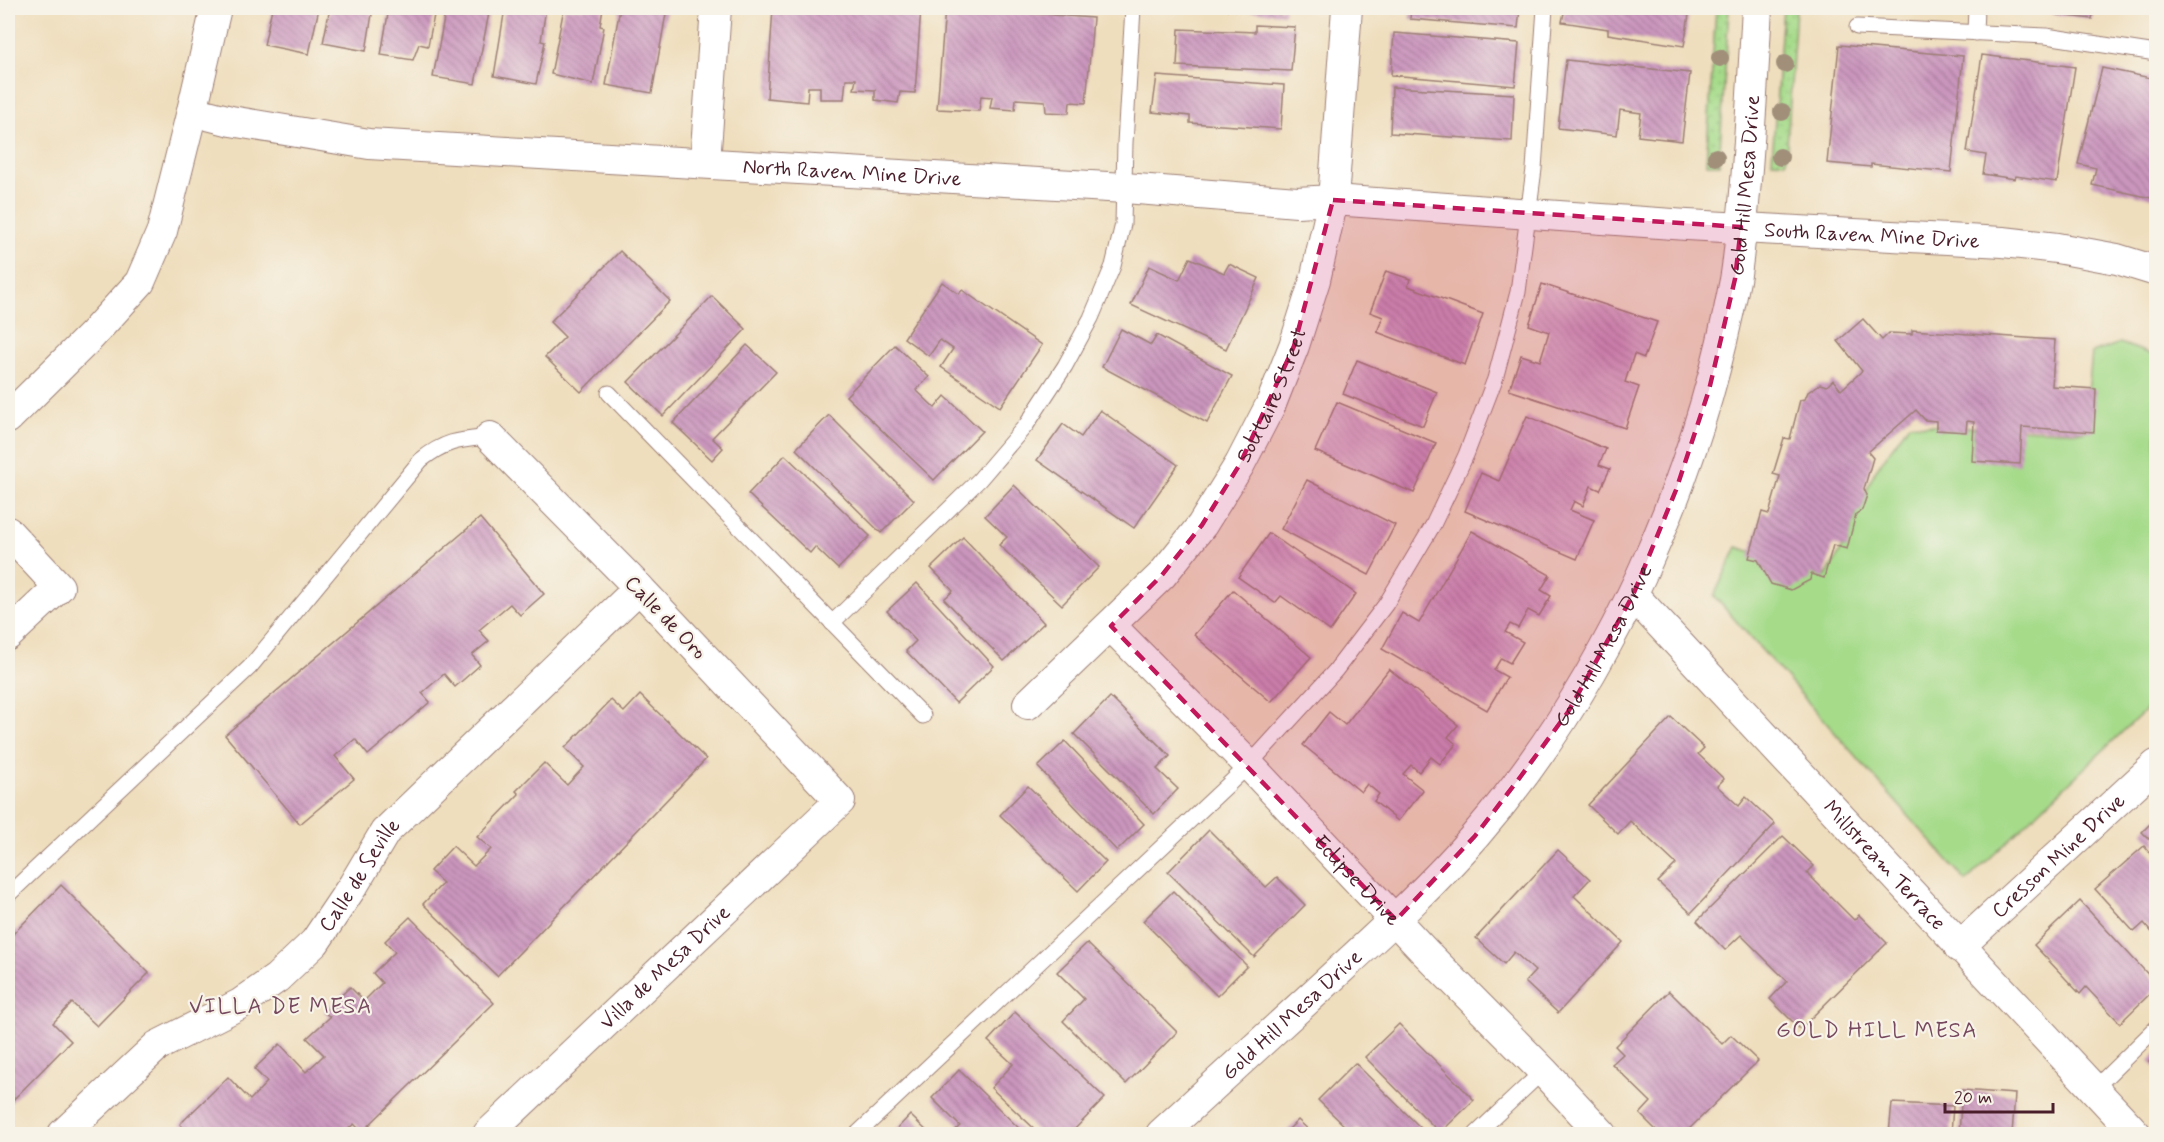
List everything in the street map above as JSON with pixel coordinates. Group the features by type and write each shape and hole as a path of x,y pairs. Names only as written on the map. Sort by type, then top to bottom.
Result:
{"street":[{"path":"8,418 92,335 140,282 162,231 216,8"},
{"path":"705,163 716,8"},
{"name":"Solitaire Street","path":"1028,704 1162,574 1202,525 1245,454 1271,404 1294,346 1315,280 1333,200 1347,8"},
{"name":"Gold Hill Mesa Drive","path":"1161,1134 1396,920 1475,836 1568,712 1632,595 1676,490 1709,390 1735,279 1747,176 1757,8"},
{"name":"North Raven Mine Drive","path":"192,111 231,121 369,144 1125,188 1297,202 1333,200"},
{"name":"South Raven Mine Drive","path":"1333,200 1687,225 2035,245 2117,259 2157,271"},
{"name":"Calle de Oro","path":"490,437 639,588 840,801"},
{"path":"8,532 59,586 8,635"},
{"name":"Calle de Seville","path":"63,1134 157,1046 240,1004 277,978 315,942 385,832 639,588"},
{"name":"Millstream Terrace","path":"1632,595 2136,1134"},
{"name":"Eclipse Drive","path":"1110,626 1249,765 1602,1134"},
{"name":"Cresson Mine Drive","path":"1959,947 2157,765"},
{"name":"Villa de Mesa Drive","path":"488,1134 840,801"}],"lane":[{"path":"832,623 979,480 1027,424 1065,366 1091,318 1113,266 1123,224 1133,8"},
{"path":"857,1134 1249,765 1335,671 1386,604 1433,525 1466,455 1495,379 1518,292 1529,214 1545,8"},
{"path":"1974,33 1976,8"},
{"path":"1857,27 2046,36 2157,53"},
{"path":"609,393 923,716"},
{"path":"8,895 250,667 421,460 436,448 453,441 490,437"},
{"path":"2094,1089 2157,1028"},
{"path":"1476,1134 1543,1071"}],"highlighted area":[{"path":"1333,200 1741,227 1735,279 1709,390 1676,490 1633,595 1568,712 1475,836 1396,920 1111,626 1162,575 1202,525 1240,464 1294,346"}],"green space":[{"path":"1716,8 1729,8 1719,164 1706,164"},
{"path":"1783,8 1796,8 1786,162 1772,161"},
{"path":"2120,343 2156,356 2156,700 1966,881 1714,596 1737,547 1826,576 1839,554 1875,471 1909,424 2084,432 2092,353"}],"building":[{"path":"272,8 319,8 309,54 264,45"},
{"path":"330,8 373,8 366,51 323,43"},
{"path":"389,8 435,10 428,46 419,44 413,60 381,55"},
{"path":"446,8 490,8 475,84 433,77"},
{"path":"505,8 546,8 541,41 545,42 536,84 494,76"},
{"path":"564,8 603,8 600,26 604,27 593,84 551,74"},
{"path":"620,8 667,8 652,93 606,85"},
{"path":"773,8 921,8 915,93 900,92 898,103 875,100 875,90 854,89 856,79 846,79 844,99 820,99 820,87 808,87 807,102 767,98"},
{"path":"945,8 986,8 986,10 1093,18 1086,103 1070,102 1069,113 1046,112 1045,101 1016,99 1015,110 990,108 992,97 981,96 979,111 937,109"},
{"path":"1219,8 1285,8 1284,14"},
{"path":"1411,8 1520,8 1518,28 1410,19"},
{"path":"1565,8 1690,8 1684,46 1608,34 1608,29 1562,22"},
{"path":"2053,8 2094,8 2092,19 2052,14"},
{"path":"2156,8 2156,11 2142,9"},
{"path":"1255,25 1295,27 1291,71 1177,66 1179,29 1255,32"},
{"path":"1394,33 1519,43 1515,86 1391,75"},
{"path":"1839,45 1963,56 1951,172 1871,164 1871,167 1827,163"},
{"path":"1982,55 2075,67 2057,182 1983,174 1986,155 1967,152"},
{"path":"1566,60 1690,73 1682,141 1638,136 1641,113 1620,110 1617,135 1558,128"},
{"path":"2102,68 2156,79 2156,199 2092,185 2096,168 2078,164"},
{"path":"1157,76 1284,85 1281,129 1190,123 1190,116 1152,112"},
{"path":"1392,87 1514,94 1512,141 1390,133"},
{"path":"620,251 670,301 581,392 545,357 565,337 550,322"},
{"path":"1190,258 1224,273 1229,264 1259,278 1226,349 1131,305 1149,266 1179,280"},
{"path":"1386,271 1410,279 1408,286 1483,314 1465,365 1377,332 1383,317 1370,312"},
{"path":"942,282 959,294 962,290 1042,345 1000,407 941,367 953,349 940,340 929,356 904,338"},
{"path":"1542,284 1657,322 1644,358 1634,354 1625,382 1639,387 1625,428 1509,390 1521,355 1540,361 1549,332 1529,325"},
{"path":"712,296 746,329 663,416 628,382"},
{"path":"1863,319 1882,340 1889,333 1912,334 1912,330 2055,340 2052,386 2096,389 2094,432 2022,427 2020,464 1972,461 1974,422 1967,421 1966,432 1936,430 1936,421 1925,420 1916,410 1868,452 1873,458 1864,489 1867,495 1862,510 1856,514 1847,549 1833,545 1824,578 1811,574 1810,580 1791,590 1771,584 1758,560 1749,558 1762,512 1769,514 1780,476 1773,474 1784,438 1790,439 1800,400 1805,399 1808,392 1820,384 1827,386 1833,380 1841,390 1862,371 1838,341"},
{"path":"1121,329 1151,345 1157,335 1232,376 1207,423 1102,367"},
{"path":"747,345 776,372 712,438 723,448 712,460 673,423"},
{"path":"895,345 929,377 916,390 935,408 945,396 982,431 934,480 846,396"},
{"path":"1357,360 1437,392 1423,426 1343,394"},
{"path":"1337,402 1436,443 1414,493 1315,451"},
{"path":"1100,410 1178,465 1134,528 1037,460 1063,424 1081,437"},
{"path":"829,415 914,500 881,533 796,449"},
{"path":"1527,416 1606,449 1599,465 1610,469 1600,490 1591,486 1583,506 1574,501 1570,510 1594,520 1577,559 1465,511 1481,473 1499,481"},
{"path":"785,455 870,536 838,569 815,547 810,553 748,494"},
{"path":"1307,480 1395,525 1369,575 1281,529"},
{"path":"1014,485 1099,567 1062,605 999,545 1007,537 985,516"},
{"path":"480,518 544,594 520,615 510,604 479,630 489,641 472,655 480,665 455,687 444,674 422,693 430,702 368,755 355,739 335,756 354,779 300,824 225,735"},
{"path":"1472,531 1550,575 1541,590 1551,596 1539,616 1528,610 1518,628 1510,624 1505,632 1523,642 1510,663 1501,658 1494,670 1507,677 1487,710 1382,649 1402,613 1419,623"},
{"path":"1269,533 1356,594 1330,631 1281,596 1275,603 1238,577"},
{"path":"963,537 1044,623 1004,661 944,599 953,591 931,568"},
{"path":"917,583 994,666 956,703 906,651 916,641 887,611"},
{"path":"1233,590 1311,657 1271,702 1194,635"},
{"path":"1389,669 1458,725 1448,737 1456,744 1440,764 1431,757 1419,772 1411,765 1403,774 1423,790 1398,821 1374,801 1379,794 1367,784 1361,792 1303,745 1329,712 1345,725"},
{"path":"640,695 706,759 497,976 423,904 443,883 430,871 453,846 474,866 491,849 477,837 519,794 516,791 544,763 567,785 584,767 565,748 611,700 624,712"},
{"path":"1110,697 1170,756 1157,769 1178,789 1154,814 1074,734"},
{"path":"1671,717 1704,748 1698,754 1724,779 1717,786 1739,806 1746,797 1775,824 1691,913 1658,882 1676,864 1630,821 1618,834 1588,805"},
{"path":"1065,741 1144,824 1117,851 1038,767"},
{"path":"1028,786 1106,862 1078,891 1000,815"},
{"path":"2156,818 2156,846 2142,832"},
{"path":"1209,830 1266,887 1277,877 1305,905 1254,957 1168,872"},
{"path":"1783,836 1814,866 1807,873 1854,920 1859,915 1887,943 1800,1029 1770,999 1787,981 1741,935 1725,950 1697,921"},
{"path":"2144,846 2156,860 2156,937 2144,923 2134,932 2095,889"},
{"path":"1558,850 1590,879 1574,896 1623,942 1558,1013 1525,982 1535,971 1514,952 1504,964 1476,938"},
{"path":"61,885 149,973 97,1026 72,1003 53,1023 71,1041 8,1105 8,939"},
{"path":"1173,891 1247,966 1217,996 1143,921"},
{"path":"2080,901 2156,983 2156,988 2120,1023 2086,987 2080,994 2034,945"},
{"path":"410,917 494,1003 362,1132 354,1124 342,1134 189,1134 180,1124 228,1077 250,1100 267,1082 254,1069 280,1044 306,1072 324,1055 307,1038 330,1017 324,1012 350,987 364,1001 382,983 373,973 395,952 385,941"},
{"path":"1087,943 1177,1032 1126,1084 1063,1021 1084,999 1057,972"},
{"path":"1669,991 1722,1044 1731,1035 1758,1061 1684,1134 1660,1134 1640,1114 1651,1102 1612,1064 1623,1054 1615,1046"},
{"path":"1015,1012 1105,1098 1070,1134 1040,1134 991,1088 1013,1064 988,1041"},
{"path":"1399,1024 1474,1100 1440,1133 1365,1057"},
{"path":"2156,1053 2156,1068 2149,1061"},
{"path":"1355,1063 1427,1134 1363,1134 1357,1128 1352,1133 1318,1100"},
{"path":"959,1070 1025,1134 951,1134 960,1126 932,1098"},
{"path":"1962,1090 2015,1094 2012,1134 1959,1134"},
{"path":"1892,1103 1953,1106 1951,1134 1889,1134"},
{"path":"910,1115 930,1134 892,1134"},
{"path":"1298,1120 1313,1134 1284,1134"}],"district":[{"name":"VILLA DE MESA","path":"281,1005"},
{"name":"GOLD HILL MESA","path":"1877,1029"}]}
